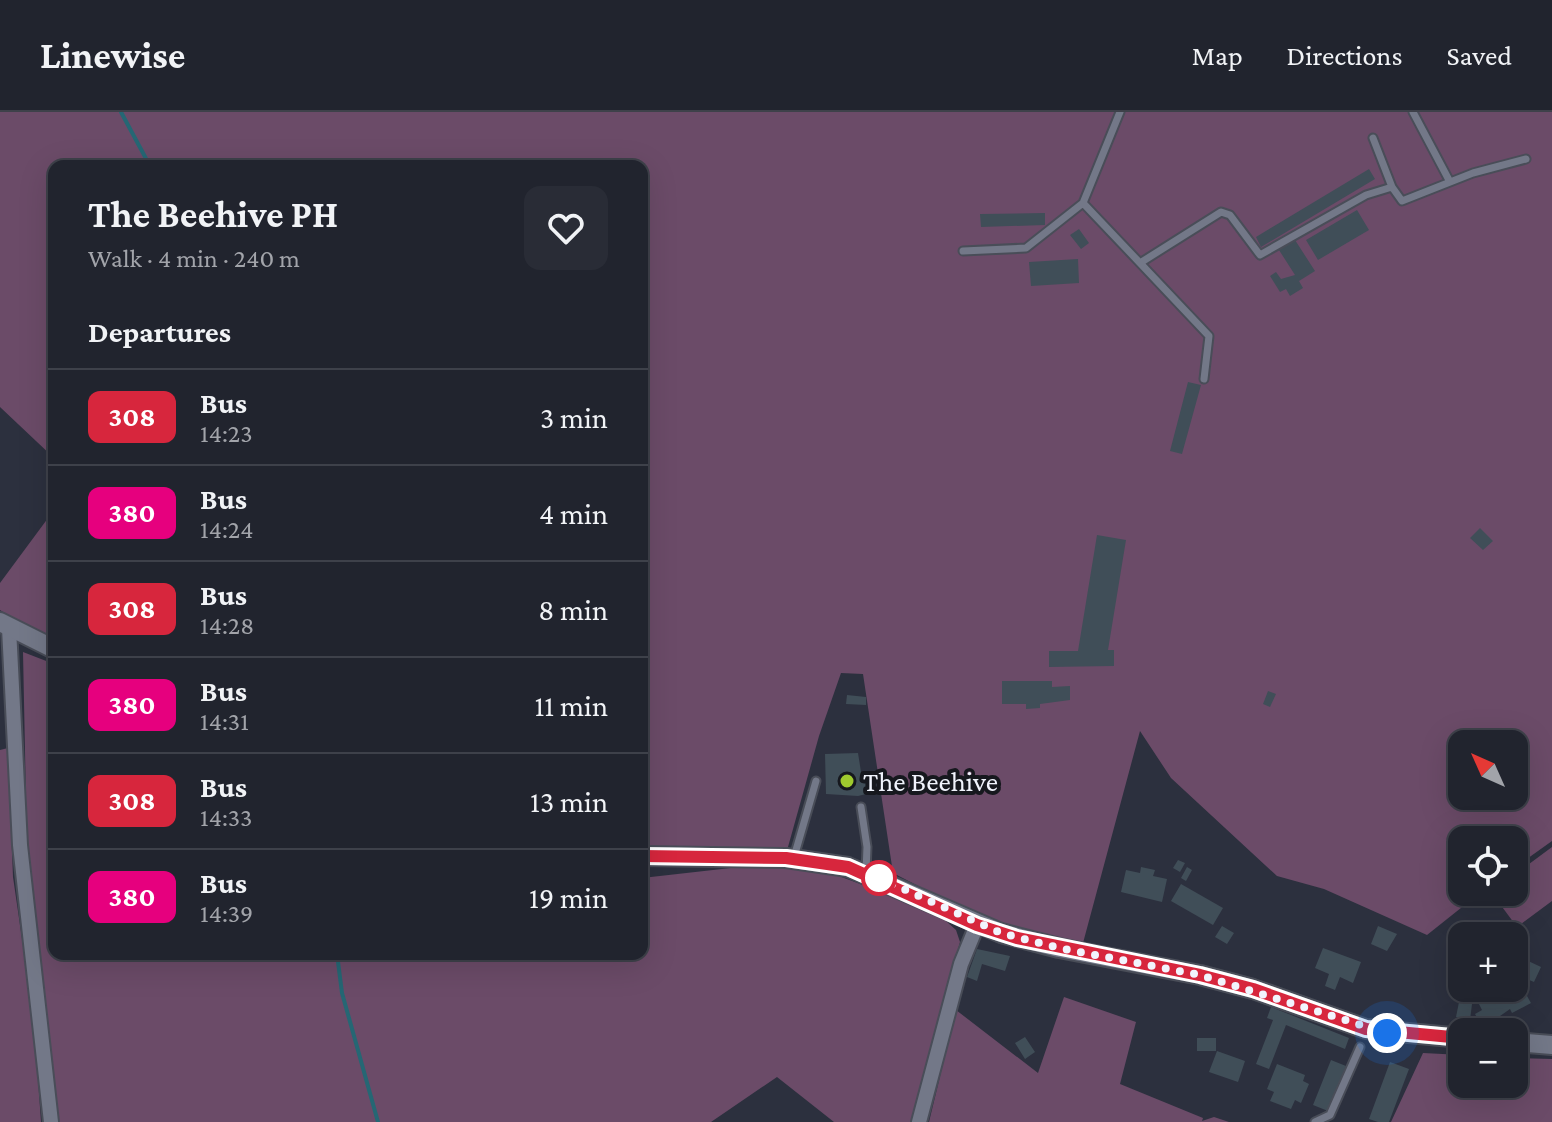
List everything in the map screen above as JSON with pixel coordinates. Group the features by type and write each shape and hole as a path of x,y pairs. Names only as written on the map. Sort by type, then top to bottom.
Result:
{"street":[{"path":"48,646 5,625 20,845 51,1122"},
{"path":"648,856 794,859 866,872 977,925 1059,948 1135,960 1253,989 1366,1029 1448,1037"},
{"path":"919,1122 961,964 977,925"},
{"path":"1528,1043 1552,1045"}],"lane":[{"path":"963,251 1026,248 1083,203 1120,112"},
{"path":"1413,112 1450,182"},
{"path":"1373,138 1392,187 1402,201 1450,182 1526,159"},
{"path":"1140,263 1216,212 1230,215 1260,255 1366,195 1392,187"},
{"path":"1083,203 1209,336 1204,379"},
{"path":"794,859 816,781"},
{"path":"861,807 867,847 866,872"},
{"path":"1315,1122 1330,1115 1360,1047"}],"shaded area":[{"path":"0,112 1552,112 1552,841 1528,858 1528,826 1448,826 1448,906 1463,906 1427,935 1324,889 1277,876 1171,778 1140,731 1083,943 1025,933 986,921 893,873 863,674 841,673 819,736 788,847 648,847 648,160 48,160 48,452 0,407"},
{"path":"48,518 48,638 0,610 0,583"},
{"path":"23,652 48,662 48,960 648,960 648,877 776,863 836,875 936,912 956,930 960,942 911,1122 834,1122 777,1077 711,1122 58,1122 27,851"},
{"path":"8,748 13,877 34,1021 41,1122 0,1122 0,750"},
{"path":"1552,847 1552,901 1524,922 1513,922 1501,906 1528,906 1528,865"},
{"path":"1064,997 1136,1022 1120,1084 1203,1118 1202,1121 1214,1117 1229,1122 929,1122 956,1010 1038,1073"},
{"path":"1423,1053 1448,1054 1448,1098 1528,1098 1528,1058 1552,1059 1552,1122 1391,1122"}],"building":[{"path":"1369,169 1375,179 1261,247 1256,237"},
{"path":"1357,210 1369,230 1318,260 1306,240"},
{"path":"1045,213 1045,225 981,227 980,214"},
{"path":"1079,229 1089,243 1081,249 1070,235"},
{"path":"1295,240 1315,271 1299,281 1303,288 1290,296 1286,289 1280,292 1270,276 1276,272 1281,279 1295,275 1279,250"},
{"path":"1078,259 1079,283 1031,286 1029,262"},
{"path":"1188,382 1201,385 1182,454 1170,451"},
{"path":"1480,528 1493,541 1483,550 1470,538"},
{"path":"1097,535 1126,540 1108,650 1114,650 1114,666 1049,667 1049,651 1078,651"},
{"path":"1002,681 1052,681 1052,687 1070,686 1070,700 1026,709 1026,704 1002,704"},
{"path":"1268,691 1276,694 1270,707 1263,704"},
{"path":"847,695 866,697 866,705 846,704"},
{"name":"The Beehive","path":"858,753 861,772 869,772 870,793 858,796 826,794 825,754"},
{"path":"1178,860 1185,863 1180,872 1173,868"},
{"path":"1141,867 1155,870 1153,876 1167,879 1162,902 1121,892 1126,870 1140,873"},
{"path":"1187,867 1192,870 1186,881 1181,878"},
{"path":"1181,884 1223,908 1213,925 1171,901"},
{"path":"1222,926 1234,933 1227,944 1215,937"},
{"path":"1378,926 1397,934 1387,951 1371,944"},
{"path":"1323,948 1361,962 1353,983 1340,977 1335,990 1325,986 1329,974 1315,968"},
{"path":"977,949 1010,956 1005,971 982,964 977,981 967,977"},
{"path":"1528,961 1541,967 1534,982 1528,979"},
{"path":"1528,998 1531,1003 1512,1013 1510,1009 1497,1018 1477,1018 1475,1014 1482,1010 1478,1002 1528,1002"},
{"path":"1459,1002 1472,1004 1470,1018 1456,1017"},
{"path":"1271,1007 1349,1038 1345,1049 1286,1025 1269,1069 1256,1064 1273,1020 1267,1018"},
{"path":"1025,1037 1035,1052 1025,1059 1015,1043"},
{"path":"1197,1038 1216,1038 1216,1051 1197,1051"},
{"path":"1217,1051 1245,1061 1238,1082 1209,1072"},
{"path":"1331,1060 1346,1066 1328,1111 1313,1105"},
{"path":"1390,1062 1409,1069 1389,1122 1378,1122 1369,1119"},
{"path":"1277,1064 1305,1075 1303,1081 1309,1084 1301,1103 1295,1100 1291,1109 1270,1101 1274,1092 1267,1089"}],"waterway":[{"path":"121,112 147,160"},
{"path":"338,960 342,993 378,1122"}],"bus line":[{"name":"308","path":"648,856 786,858 848,867 936,903 977,925 1017,938 1200,975 1253,989 1366,1029 1448,1037"}],"place":[{"name":"The Beehive","path":"847,781"}],"route":[{"path":"879,878 977,925 1001,933 1059,948 1135,960 1200,975 1253,989 1366,1029 1387,1033"}]}
